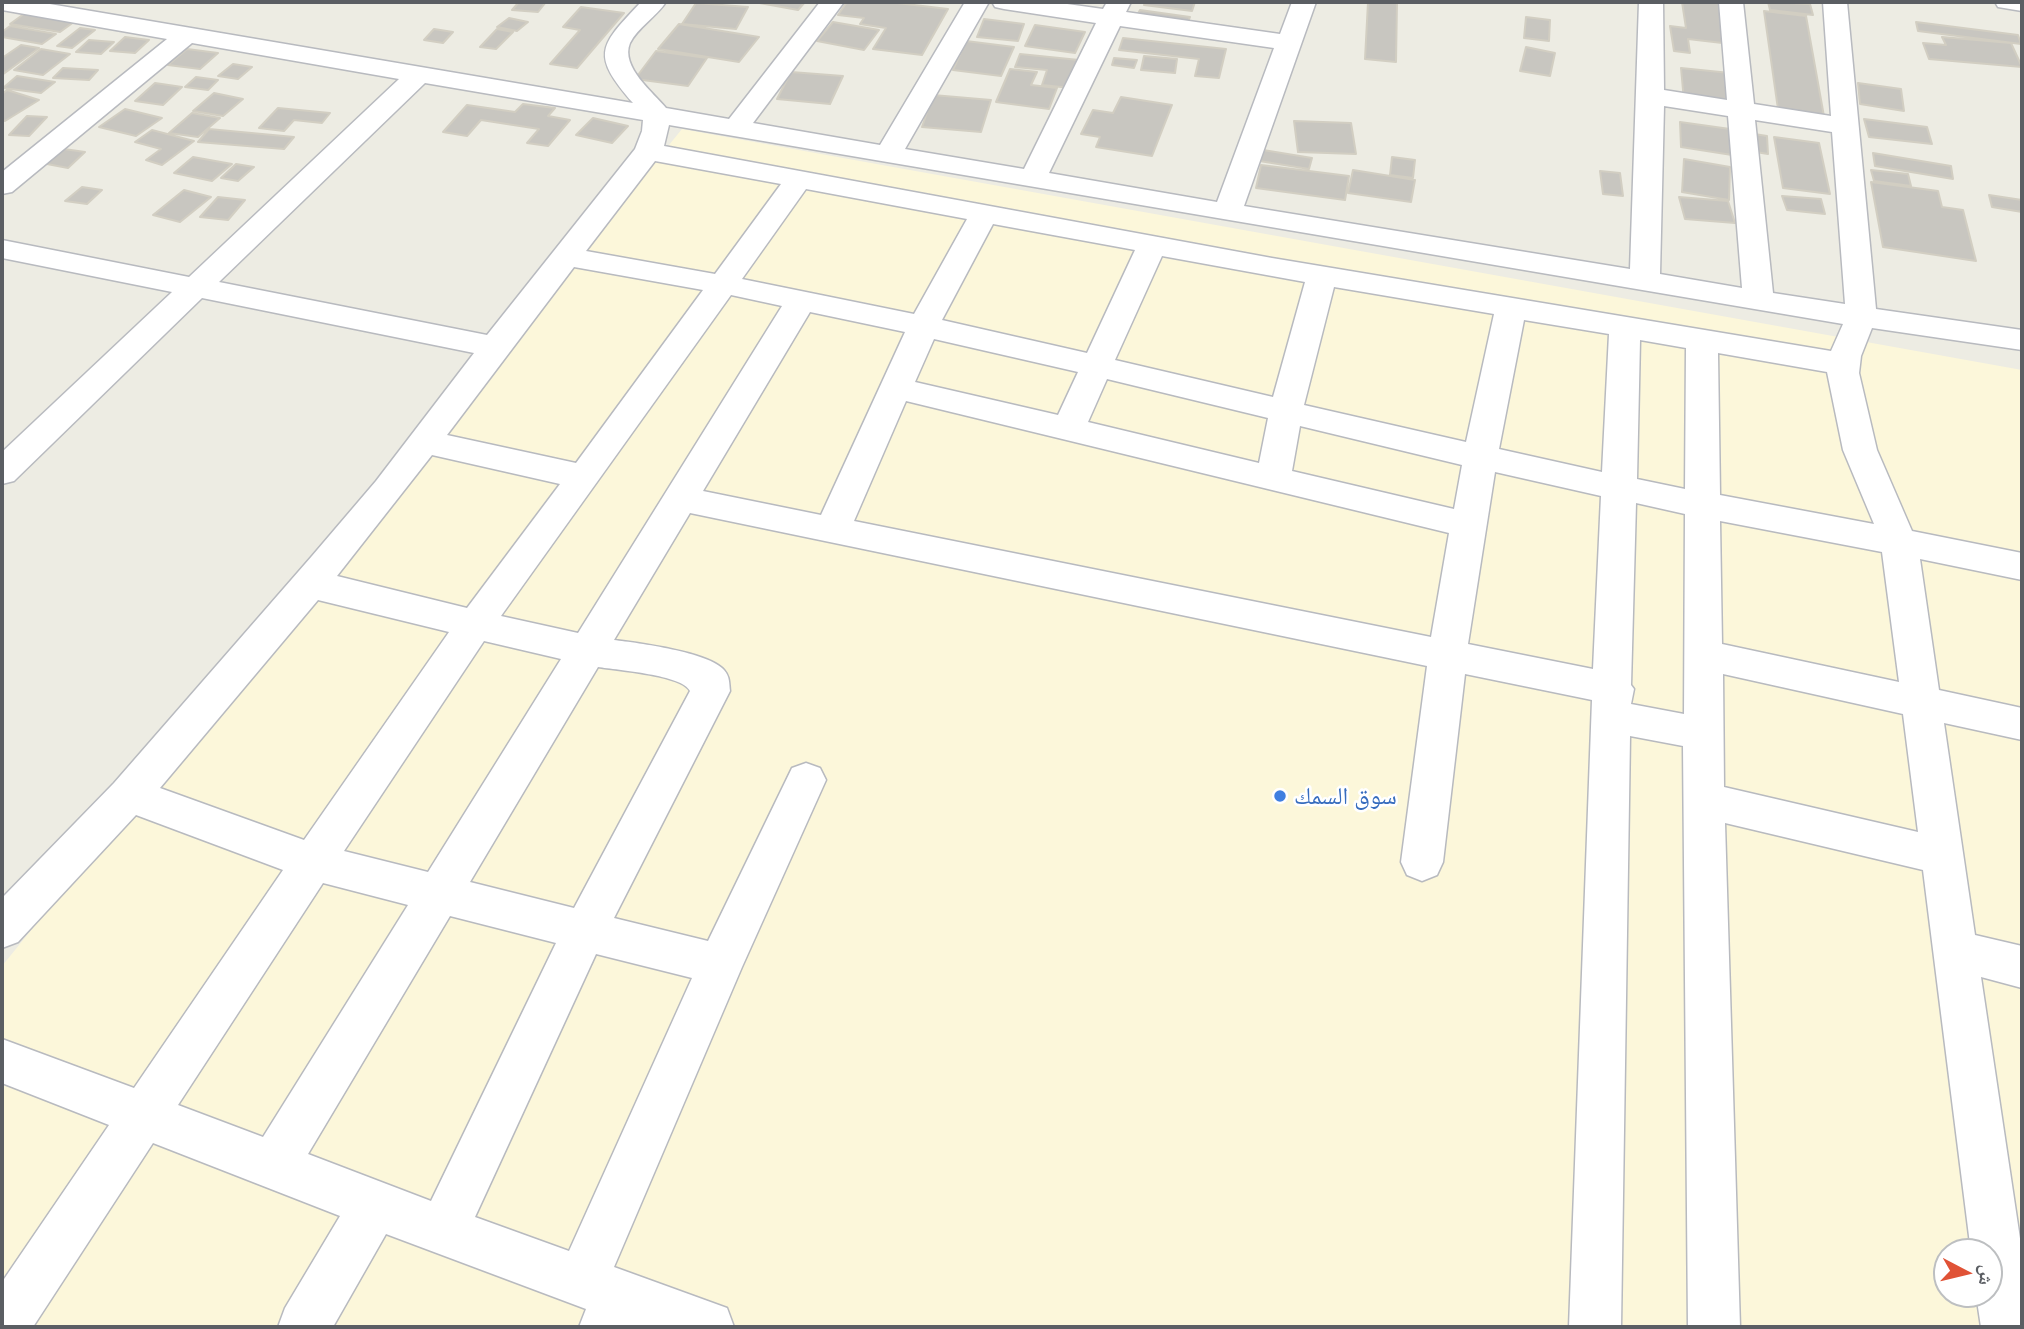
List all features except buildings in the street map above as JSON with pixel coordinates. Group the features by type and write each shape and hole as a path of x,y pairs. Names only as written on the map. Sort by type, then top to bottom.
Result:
{"street":[{"path":"2,928 129,795 311,584 648,151 656,131 656,113 620,68 616,50 618,42 654,2"},
{"path":"737,126 832,2"},
{"path":"890,153 977,2"},
{"path":"1004,2 1115,9 1289,43"},
{"path":"1227,212 1304,2"},
{"path":"1645,279 1651,2"},
{"path":"1731,2 1758,298"},
{"path":"1835,2 1861,317 1843,364 1860,450 1899,542 1955,950 2011,1314"},
{"path":"2007,2 2022,4"},
{"path":"2,3 737,126 1227,212 1645,279 1861,317 2022,340"},
{"path":"1032,178 1115,9"},
{"path":"2,186 188,34"},
{"path":"2,472 420,73"},
{"path":"1651,96 1846,126"},
{"path":"648,151 1152,245 1843,364"},
{"path":"2,1327 313,862 514,568 584,477 798,180"},
{"path":"832,530 925,324 984,214"},
{"path":"1068,429 1152,245"},
{"path":"2,249 495,346"},
{"path":"565,256 724,283 925,324 1480,457 1621,488 2022,566"},
{"path":"1273,478 1286,412 1322,275"},
{"path":"273,1166 802,299"},
{"path":"1422,862 1447,654 1480,457 1511,306"},
{"path":"1595,1327 1605,871 1625,327"},
{"path":"1702,338 1704,800 1714,1327"},
{"path":"896,388 1468,525"},
{"path":"424,442 584,477"},
{"path":"680,499 1447,654 1613,703 1704,734"},
{"path":"311,584 588,650 700,673 710,680 710,691 584,930 443,1231"},
{"path":"1703,655 2022,724"},
{"path":"602,1302 720,965 806,780"},
{"path":"129,795 313,862 720,965"},
{"path":"1704,800 1943,856"},
{"path":"1955,950 2022,967"},
{"path":"2,1061 443,1231 602,1302 708,1327"},
{"path":"304,1327 375,1205"}],"shaded area":[{"path":"682,129 2022,370 2022,1327 2,1327 2,966"}],"place":[{"name":"سوق السمك","path":"1280,796"}]}
